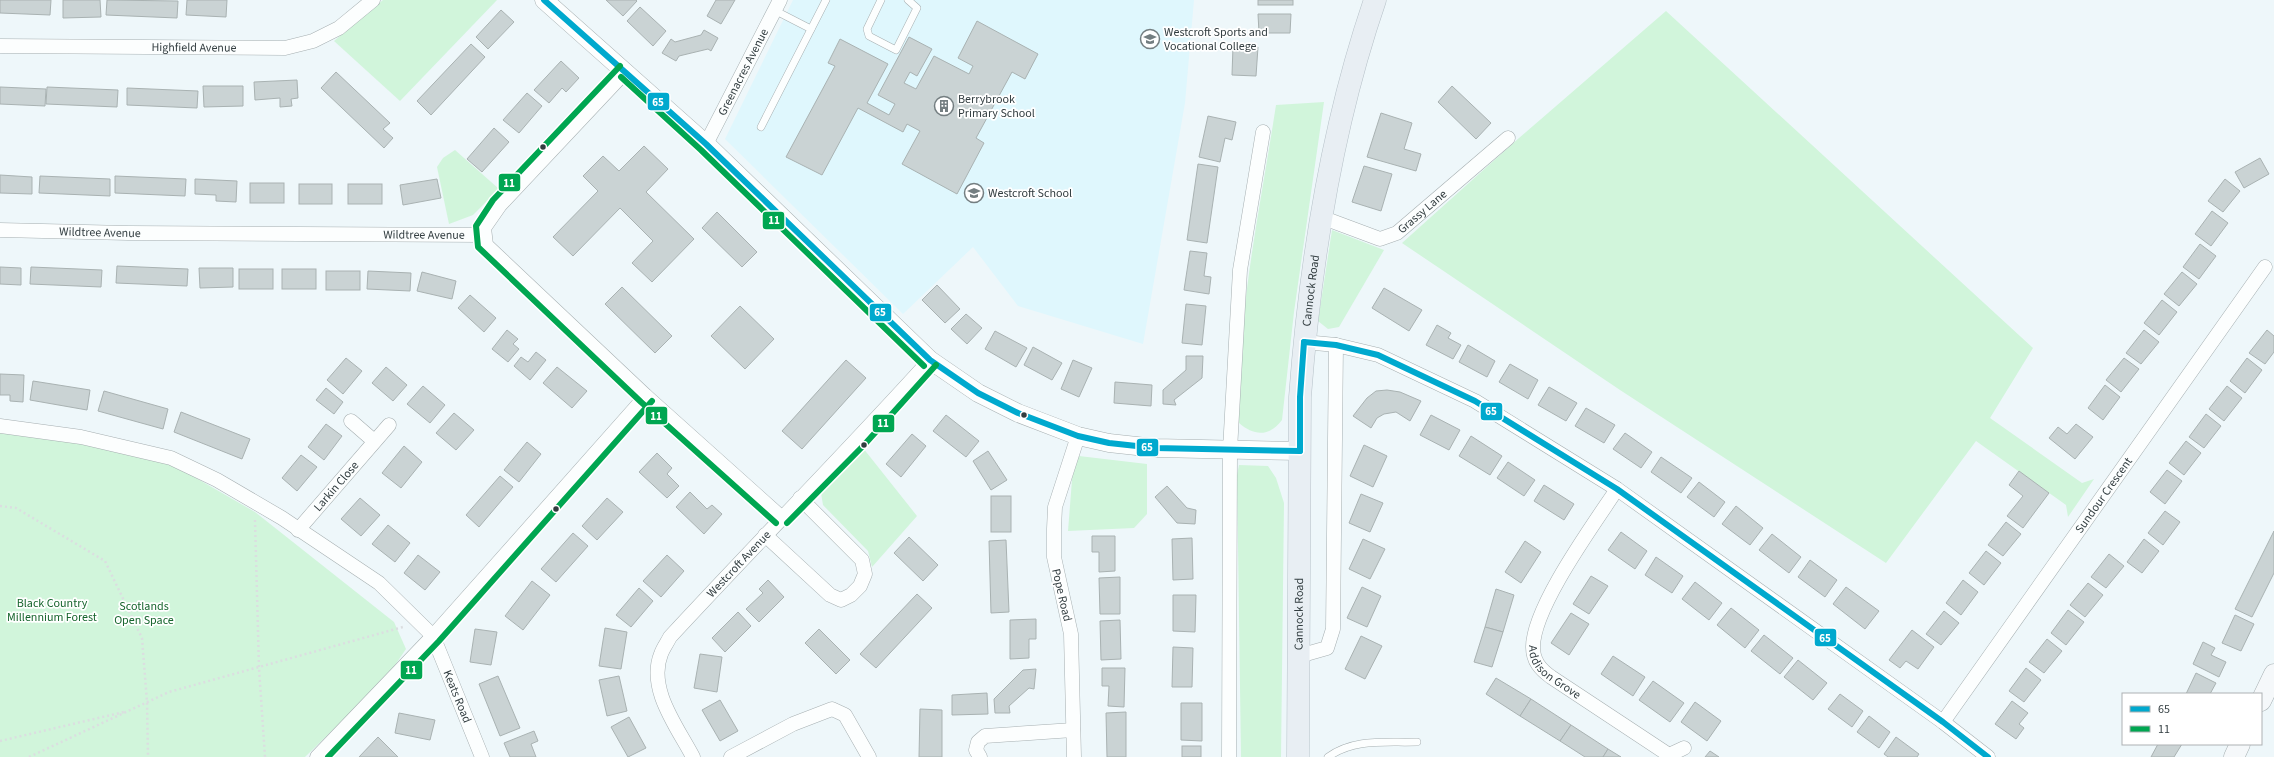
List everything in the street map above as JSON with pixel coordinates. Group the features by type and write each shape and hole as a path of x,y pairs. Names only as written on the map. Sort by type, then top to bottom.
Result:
{"highway":[{"name":"Cannock Road","path":"1298,757 1300,398 1304,342 1322,217 1343,103 1356,54 1375,0"}],"main road":[{"path":"2262,699 2274,674"},
{"path":"2234,757 2240,745"}],"street":[{"name":"Highfield Avenue","path":"0,46 285,48 313,41 339,28 373,0"},
{"path":"544,0 626,71 706,144 930,360 991,399 1018,413 1078,436 1109,443 1155,448 1300,451"},
{"name":"Greenacres Avenue","path":"706,144 777,5"},
{"path":"626,71 500,205 484,228 486,245 646,396 781,517"},
{"path":"1229,757 1230,450 1240,270 1263,132"},
{"name":"Grassy Lane","path":"1322,217 1380,239 1397,233 1508,138"},
{"name":"Wildtree Avenue","path":"0,230 128,233 484,235"},
{"name":"Sundour Crescent","path":"1943,722 2265,267"},
{"path":"1304,342 1336,345 1378,355 1475,401 1617,489 1943,722 1988,757"},
{"path":"1299,656 1327,648 1332,629 1336,345"},
{"name":"Westcroft Avenue","path":"693,757 662,698 659,683 660,654 670,637 781,517 858,439 930,360"},
{"path":"317,757 434,636 646,396"},
{"path":"351,421 374,441"},
{"name":"Larkin Close","path":"298,530 389,425"},
{"path":"0,426 81,437 171,458 217,480 298,530 379,583 434,636"},
{"name":"Pope Road","path":"1074,757 1071,634 1054,557 1054,529 1055,507 1078,436"},
{"name":"Addison Grove","path":"1617,489 1555,585 1543,610 1533,646 1535,658 1539,668 1551,677 1669,756 1684,748"},
{"path":"765,535 830,595 841,600 851,595 860,586 865,574 862,560 800,498"},
{"name":"Keats Road","path":"434,636 482,757"},
{"path":"731,757 793,724 832,709 845,715 869,757"},
{"path":"980,757 976,750 978,742 986,736 1074,730"}],"lane":[{"path":"761,127 826,0"},
{"path":"880,0 867,29 869,36 896,50 916,8 908,0"},
{"path":"777,5 811,29"},
{"path":"1328,757 1344,747 1363,743 1417,742"}],"path":[{"path":"254,503 259,668 265,757"},
{"path":"0,506 16,508 105,561 142,638 148,702 148,757"},
{"path":"29,757 169,692 421,622"},
{"path":"0,741 130,710"}],"shaded area":[{"name":"Westcroft School","path":"793,0 1194,0 1185,103 1143,344 1018,306 973,247 903,314 725,139"}],"green space":[{"path":"383,0 497,0 400,101 334,41"},
{"path":"1666,11 2033,348 1990,418 2082,483 2094,479 2068,517 2066,505 1976,441 1886,563 1620,390 1402,243 1519,138"},
{"path":"1324,102 1294,312 1282,420 1277,426 1267,432 1261,433 1250,430 1239,423 1239,383 1241,343 1250,264 1276,105"},
{"path":"455,150 499,189 473,215 449,224 437,167 443,158"},
{"path":"1332,230 1384,250 1339,327 1328,329 1318,321"},
{"name":"Scotlands Open Space","path":"0,433 77,441 170,463 255,512 394,622 406,649 387,677 305,757 0,757"},
{"path":"863,448 917,516 872,567 868,551 823,505 821,493"},
{"path":"1079,456 1147,464 1147,514 1134,528 1068,531 1073,467"},
{"path":"1239,465 1268,466 1276,478 1284,503 1281,757 1241,757 1237,475"}],"building":[{"path":"0,0 51,0 50,15 0,13"},
{"path":"63,0 100,0 101,17 63,18"},
{"path":"107,0 178,1 177,18 106,15"},
{"path":"187,0 227,0 226,17 186,15"},
{"path":"606,0 636,0 637,1 623,16"},
{"path":"716,0 735,0 721,24 707,16"},
{"path":"1258,0 1293,0 1293,5 1258,5"},
{"path":"640,7 666,31 653,46 627,21"},
{"path":"501,10 514,22 488,49 476,37"},
{"path":"1258,14 1291,14 1290,33 1259,33"},
{"name":"Berrybrook Primary School","path":"977,21 1038,54 1025,79 1012,72 976,138 984,143 957,194 902,164 920,131 907,124 903,132 858,108 822,175 786,157 835,66 828,63 840,39 888,64 867,103 889,115 895,104 878,95 909,37 932,49 917,76 910,72 904,83 916,89 934,56 969,74 973,66 958,58"},
{"path":"704,30 718,38 711,51 708,49 679,56 676,61 662,53 671,39 675,42 701,35"},
{"path":"471,44 485,57 431,115 417,101"},
{"path":"1233,46 1258,47 1256,76 1232,75"},
{"path":"561,61 579,78 566,92 562,88 549,103 534,90"},
{"path":"336,72 390,123 383,129 393,138 384,148 321,88"},
{"path":"297,80 298,98 291,99 292,106 280,107 280,98 255,100 254,82"},
{"path":"203,86 243,86 243,106 204,107"},
{"path":"1452,86 1491,123 1476,139 1438,102"},
{"path":"0,87 46,89 45,106 0,104"},
{"path":"47,87 118,90 117,107 46,104"},
{"path":"127,88 198,91 197,108 127,105"},
{"path":"527,93 542,106 519,133 503,120"},
{"path":"1381,113 1412,123 1404,149 1421,154 1416,171 1367,157"},
{"path":"1208,116 1236,122 1232,140 1225,138 1220,162 1199,157"},
{"path":"494,128 509,142 482,172 467,159"},
{"path":"644,146 668,169 646,192 694,239 652,282 632,263 653,241 620,208 573,256 553,237 598,191 583,176 603,156 619,171"},
{"path":"2260,158 2269,174 2244,188 2235,172"},
{"path":"1198,164 1218,167 1207,243 1187,240"},
{"path":"1364,166 1392,174 1381,211 1352,202"},
{"path":"0,175 32,177 32,194 0,193"},
{"path":"40,176 110,179 110,196 39,193"},
{"path":"115,176 186,179 185,196 115,193"},
{"path":"195,179 237,181 236,202 216,201 216,195 195,194"},
{"path":"437,179 441,198 403,205 400,185"},
{"path":"2225,179 2240,191 2223,212 2208,201"},
{"path":"250,183 284,183 284,203 250,203"},
{"path":"299,184 332,184 332,204 299,204"},
{"path":"348,184 382,184 382,204 348,204"},
{"path":"2212,211 2228,223 2211,246 2195,234"},
{"path":"717,212 757,252 742,267 702,228"},
{"path":"2200,244 2216,256 2199,279 2183,267"},
{"path":"1190,251 1207,253 1204,276 1211,277 1209,294 1184,290"},
{"path":"117,266 188,269 187,286 116,283"},
{"path":"0,267 21,268 21,285 0,284"},
{"path":"31,267 102,270 101,287 30,284"},
{"path":"199,268 233,268 233,287 200,288"},
{"path":"239,269 273,269 273,289 239,289"},
{"path":"282,269 316,269 316,289 282,289"},
{"path":"326,271 360,271 360,290 326,290"},
{"path":"368,271 411,273 410,291 367,289"},
{"path":"422,272 456,281 452,299 417,291"},
{"path":"2182,272 2197,284 2179,306 2164,294"},
{"path":"937,285 960,309 945,323 922,300"},
{"path":"622,287 672,336 655,353 605,304"},
{"path":"1384,288 1422,310 1409,331 1372,308"},
{"path":"470,295 496,318 484,332 458,308"},
{"path":"2162,300 2177,312 2159,335 2144,323"},
{"path":"1186,304 1206,306 1202,345 1182,343"},
{"path":"740,306 774,339 745,369 711,336"},
{"path":"966,314 982,328 967,344 951,329"},
{"path":"1437,325 1451,333 1448,338 1461,345 1453,359 1426,345"},
{"path":"507,330 518,339 513,344 519,349 508,362 492,349"},
{"path":"2144,330 2159,342 2141,364 2126,353"},
{"path":"2267,330 2274,336 2274,352 2265,364 2249,353"},
{"path":"995,331 1027,348 1016,367 985,349"},
{"path":"1468,345 1495,361 1487,377 1459,362"},
{"path":"1033,347 1062,363 1052,380 1024,365"},
{"path":"536,352 546,360 530,380 514,366 521,357 528,362"},
{"path":"1186,356 1203,356 1202,378 1174,400 1176,405 1163,404 1163,390 1186,370"},
{"path":"346,358 362,371 343,394 327,380"},
{"path":"2124,358 2139,369 2121,392 2106,380"},
{"path":"2247,358 2262,370 2245,393 2230,381"},
{"path":"846,360 866,378 802,449 782,431"},
{"path":"1073,360 1092,368 1079,397 1061,389"},
{"path":"1510,364 1538,380 1528,399 1499,382"},
{"path":"386,367 407,385 393,401 372,383"},
{"path":"557,367 587,391 572,408 543,383"},
{"path":"0,374 24,375 23,402 10,401 10,395 0,395"},
{"path":"33,381 90,390 87,410 30,400"},
{"path":"1115,382 1152,385 1151,406 1114,403"},
{"path":"2105,385 2120,397 2103,420 2088,408"},
{"path":"423,386 445,405 430,423 407,404"},
{"path":"2227,386 2242,398 2224,421 2209,409"},
{"path":"1549,387 1577,403 1566,421 1538,405"},
{"path":"326,388 343,402 334,414 316,400"},
{"path":"1387,390 1400,392 1421,401 1410,421 1396,412 1384,414 1377,418 1371,428 1353,416 1367,398 1376,391"},
{"path":"104,391 168,409 163,429 98,411"},
{"path":"1586,408 1615,425 1604,443 1575,426"},
{"path":"181,412 250,439 242,459 174,432"},
{"path":"454,413 474,430 456,450 436,433"},
{"path":"2206,414 2221,426 2204,448 2189,437"},
{"path":"946,415 979,441 966,457 933,431"},
{"path":"1431,415 1460,430 1449,450 1420,435"},
{"path":"326,424 342,436 324,460 308,447"},
{"path":"2076,424 2093,437 2075,459 2049,438 2058,427 2067,434"},
{"path":"1625,433 1652,452 1641,468 1613,449"},
{"path":"912,434 926,446 901,477 886,464"},
{"path":"1471,436 1502,456 1490,475 1459,456"},
{"path":"2186,441 2201,453 2184,475 2169,463"},
{"path":"527,442 541,454 519,482 504,470"},
{"path":"1364,445 1387,456 1373,487 1350,476"},
{"path":"404,446 422,462 401,488 382,473"},
{"path":"988,451 1007,480 991,490 973,461"},
{"path":"657,453 672,468 667,474 679,486 667,498 639,472"},
{"path":"301,455 317,467 297,491 282,478"},
{"path":"1661,457 1692,478 1681,493 1651,472"},
{"path":"1508,462 1535,480 1524,496 1497,478"},
{"path":"2167,470 2182,481 2165,504 2150,492"},
{"path":"2019,471 2049,493 2023,528 2007,516 2023,496 2009,485"},
{"path":"500,476 513,487 479,527 466,515"},
{"path":"1699,482 1725,502 1714,517 1687,497"},
{"path":"1544,485 1574,504 1564,520 1534,501"},
{"path":"1167,486 1187,508 1196,510 1195,524 1177,523 1155,497"},
{"path":"690,492 707,509 712,505 722,514 704,534 676,507"},
{"path":"1361,494 1383,503 1370,532 1349,523"},
{"path":"991,496 1011,496 1011,532 991,532"},
{"path":"360,498 380,515 361,536 341,519"},
{"path":"607,498 623,512 597,540 582,526"},
{"path":"1736,506 1763,528 1750,545 1722,524"},
{"path":"2165,511 2180,522 2163,545 2148,533"},
{"path":"2006,522 2021,534 2003,556 1988,545"},
{"path":"388,525 410,543 395,562 372,544"},
{"path":"2274,531 2274,573 2252,617 2235,609"},
{"path":"1621,532 1647,551 1635,569 1608,550"},
{"path":"573,533 588,546 556,582 541,569"},
{"path":"1772,534 1801,557 1789,573 1759,550"},
{"path":"1092,536 1115,536 1115,571 1099,572 1099,552 1092,552"},
{"path":"909,537 938,565 923,581 894,553"},
{"path":"1192,538 1193,579 1173,580 1172,539"},
{"path":"1363,539 1385,549 1370,579 1349,569"},
{"path":"2144,539 2159,551 2142,573 2127,562"},
{"path":"1006,540 1009,612 991,613 989,541"},
{"path":"1525,541 1541,552 1521,583 1505,572"},
{"path":"1986,551 2001,563 1984,585 1969,573"},
{"path":"2109,554 2124,566 2106,588 2091,577"},
{"path":"418,555 440,572 425,590 404,573"},
{"path":"667,555 684,571 661,597 643,581"},
{"path":"1656,557 1683,576 1672,593 1645,575"},
{"path":"1810,560 1837,580 1825,597 1798,577"},
{"path":"1591,576 1608,586 1589,614 1573,604"},
{"path":"1120,577 1120,614 1100,614 1099,578"},
{"path":"768,580 784,597 759,622 746,609 763,593 759,589"},
{"path":"1963,580 1978,592 1961,615 1946,603"},
{"path":"532,581 550,595 523,630 505,616"},
{"path":"1695,582 1722,603 1709,620 1682,599"},
{"path":"2088,583 2103,595 2085,617 2070,605"},
{"path":"1362,587 1381,596 1367,627 1347,618"},
{"path":"1846,587 1879,611 1865,629 1833,604"},
{"path":"639,588 653,601 631,627 616,615"},
{"path":"1496,589 1514,595 1503,632 1485,627"},
{"path":"917,594 932,608 876,668 860,654"},
{"path":"1173,595 1196,595 1195,632 1173,631"},
{"path":"1731,608 1759,630 1745,648 1717,625"},
{"path":"2068,610 2084,622 2066,645 2051,633"},
{"path":"1944,611 1959,623 1941,645 1926,634"},
{"path":"738,612 751,626 725,652 712,638"},
{"path":"1571,613 1589,624 1569,655 1551,643"},
{"path":"2235,615 2254,624 2241,651 2222,643"},
{"path":"1036,619 1036,639 1029,639 1029,658 1010,659 1010,620"},
{"path":"1120,620 1121,659 1101,660 1100,621"},
{"path":"1485,627 1503,632 1492,667 1474,662"},
{"path":"605,628 627,632 621,669 599,666"},
{"path":"475,629 497,632 491,665 470,662"},
{"path":"819,629 850,660 836,674 805,643"},
{"path":"1912,630 1934,647 1918,669 1906,661 1900,668 1889,660"},
{"path":"1764,635 1793,658 1780,674 1751,651"},
{"path":"1361,636 1382,646 1365,679 1345,669"},
{"path":"2047,639 2062,651 2044,673 2029,662"},
{"path":"2203,642 2215,648 2211,655 2226,662 2219,677 2193,664"},
{"path":"1173,647 1193,648 1192,687 1172,687"},
{"path":"700,654 722,657 717,692 694,688"},
{"path":"1613,656 1645,677 1633,696 1601,674"},
{"path":"1798,660 1827,683 1813,700 1784,677"},
{"path":"1102,668 1125,668 1124,707 1108,706 1109,686 1102,686"},
{"path":"2026,668 2041,680 2024,702 2009,691"},
{"path":"1036,669 1034,689 1029,688 1009,706 1010,713 995,713 994,699 1023,670"},
{"path":"2196,673 2216,683 2211,693 2186,693"},
{"path":"498,676 520,728 500,736 479,684"},
{"path":"619,676 627,711 607,716 599,680"},
{"path":"1496,678 1531,699 1520,716 1486,694"},
{"path":"1653,681 1684,703 1670,722 1639,700"},
{"path":"987,693 988,714 952,715 952,695"},
{"path":"1840,694 1863,711 1852,727 1828,709"},
{"path":"1531,699 1571,725 1560,741 1520,716"},
{"path":"720,700 738,731 720,741 702,710"},
{"path":"2012,701 2028,713 2019,724 2024,728 2016,739 1995,724"},
{"path":"1695,702 1721,721 1707,741 1681,722"},
{"path":"1181,703 1202,703 1202,741 1181,740"},
{"path":"920,709 942,710 942,757 919,757"},
{"path":"1126,712 1126,757 1107,757 1106,713"},
{"path":"399,713 435,720 430,740 395,733"},
{"path":"1869,716 1890,732 1879,748 1857,732"},
{"path":"629,717 646,748 628,757 611,727"},
{"path":"1571,725 1608,749 1603,757 1585,757 1560,741"},
{"path":"534,731 538,741 531,744 536,757 510,757 504,743"},
{"path":"378,737 398,757 359,757"},
{"path":"1896,737 1919,754 1917,757 1888,757 1884,754"},
{"path":"2157,745 2181,745 2174,757 2151,757"},
{"path":"1182,746 1201,746 1201,757 1182,757"},
{"path":"1608,749 1621,757 1603,757"},
{"path":"1710,751 1719,757 1705,757"}],"transit line":[{"name":"65","path":"544,0 706,144 930,360 978,393 1018,413 1078,436 1109,443 1155,448 1300,451"},
{"name":"11","path":"620,66 493,200 476,226 478,247 641,402 776,523"},
{"name":"11","path":"621,77 701,150 924,366"},
{"name":"65","path":"1304,342 1336,345 1378,355 1475,401 1617,489 1943,722 1988,757"},
{"name":"65","path":"1300,451 1300,397 1304,342"},
{"name":"11","path":"787,523 864,445 936,365"},
{"name":"11","path":"328,757 439,641 652,401"}],"place":[{"name":"Westcroft Sports and Vocational College","path":"1150,39"},
{"name":"Berrybrook Primary School","path":"944,106"},
{"name":"Westcroft School","path":"974,193"}],"park label":[{"name":"Black Country Millennium Forest","path":"52,610"}]}
